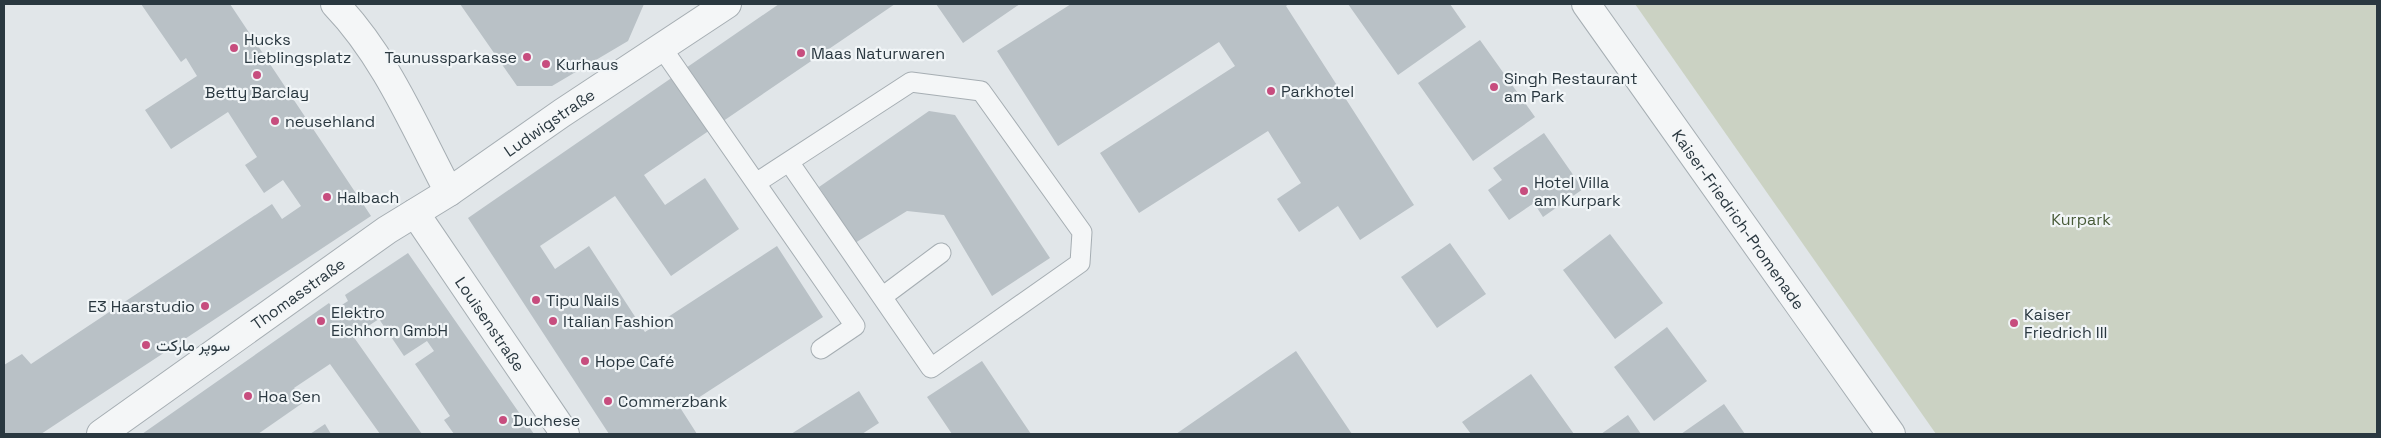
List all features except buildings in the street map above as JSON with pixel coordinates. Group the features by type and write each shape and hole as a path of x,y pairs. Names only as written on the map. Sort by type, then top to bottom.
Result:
{"street":[{"path":"335,4 364,37 383,68 449,192"},
{"name":"Kaiser-Friedrich-Promenade","path":"1586,4 1891,434"},
{"name":"Ludwigstraße","path":"449,192 562,113 662,48 711,8"},
{"name":"Thomasstraße","path":"101,434 387,230 449,192"},
{"name":"Louisenstraße","path":"415,213 565,434"}],"lane":[{"path":"662,48 855,326 821,350"},
{"path":"756,183 911,82 981,91 1082,232 1080,263 931,368 789,162"},
{"path":"882,297 941,253"}],"green space":[{"name":"Kurpark","path":"1635,4 2377,4 2377,434 1936,434"}],"place":[{"name":"Hucks Lieblingsplatz","path":"234,48"},
{"name":"Maas Naturwaren","path":"801,53"},
{"name":"Taunussparkasse","path":"527,57"},
{"name":"Kurhaus","path":"546,64"},
{"name":"Betty Barclay","path":"257,75"},
{"name":"Singh Restaurant am Park","path":"1494,87"},
{"name":"Parkhotel","path":"1271,91"},
{"name":"neusehland","path":"275,121"},
{"name":"Hotel Villa am Kurpark","path":"1524,191"},
{"name":"Halbach","path":"327,197"},
{"name":"Tipu Nails","path":"536,300"},
{"name":"E3 Haarstudio","path":"205,306"},
{"name":"Elektro Eichhorn GmbH","path":"321,321"},
{"name":"Italian Fashion","path":"553,321"},
{"name":"Kaiser Friedrich III","path":"2014,323"},
{"name":"سوپر مارکت","path":"146,345"},
{"name":"Hope Café","path":"585,361"},
{"name":"Hoa Sen","path":"248,396"},
{"name":"Commerzbank","path":"608,401"},
{"name":"Duchese","path":"503,420"}]}
